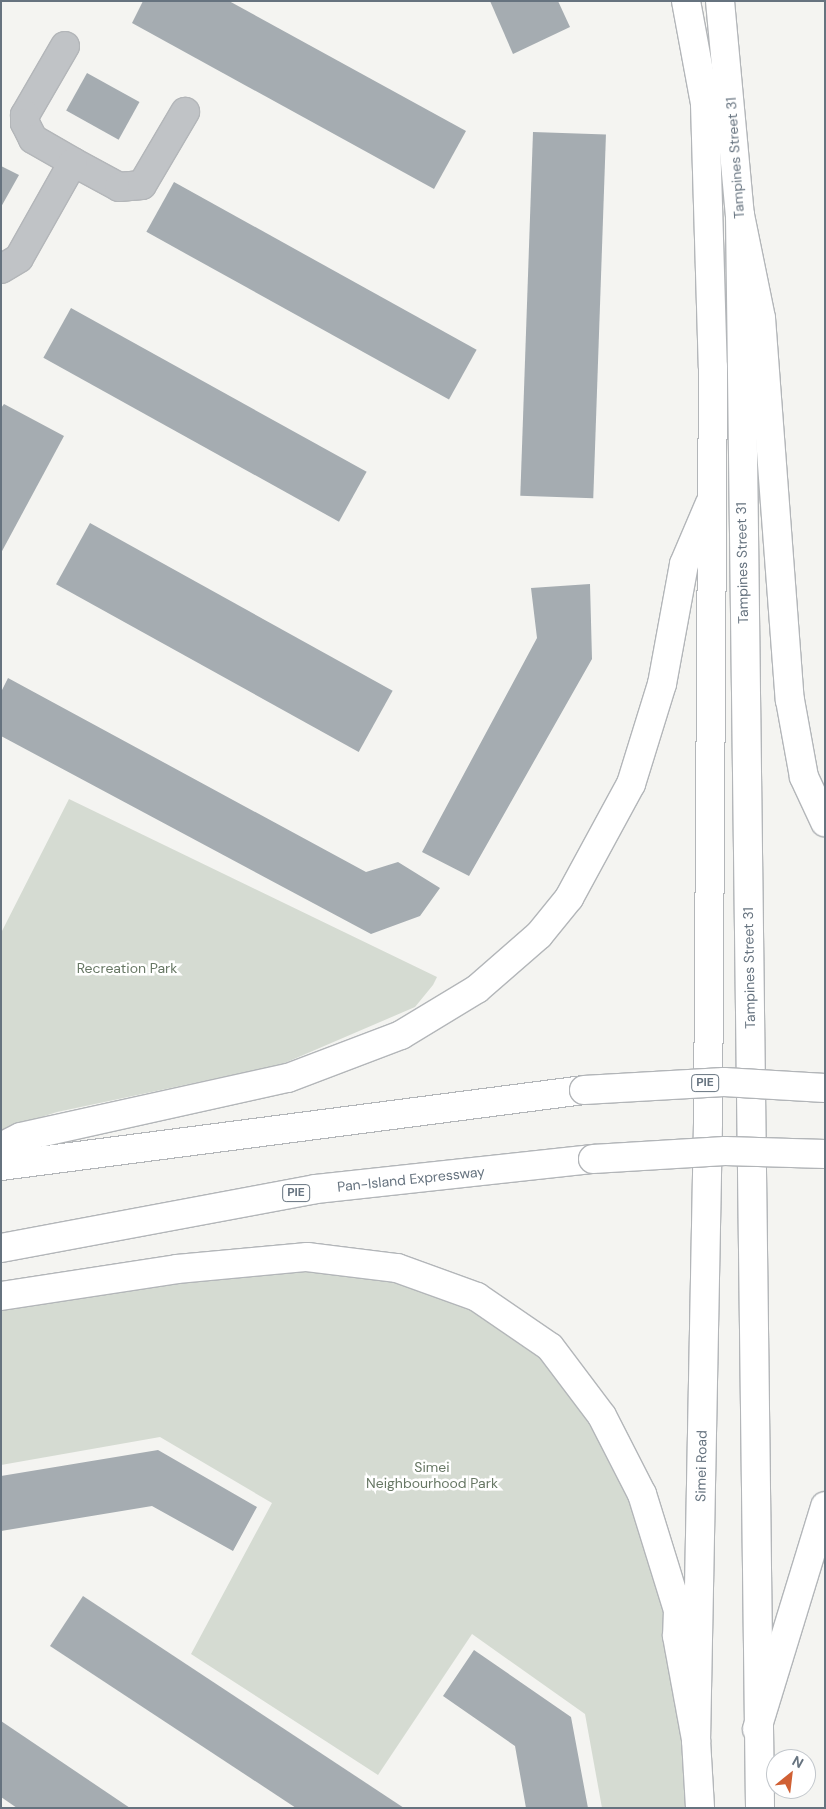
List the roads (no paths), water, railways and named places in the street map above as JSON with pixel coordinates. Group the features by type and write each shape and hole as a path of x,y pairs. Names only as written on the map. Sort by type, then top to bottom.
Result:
{"main road":[{"name":"Tampines Street 31","path":"686,1 705,104 711,220 708,1123"},
{"name":"Tampines Street 31","path":"720,1 740,215 757,1729"},
{"path":"740,215 761,318 790,700 804,777 825,822"},
{"path":"1,1147 21,1137 288,1078 401,1035 477,989 539,935 569,898 631,784 662,684 684,564 710,503"},
{"name":"PIE","path":"1,1166 584,1090 724,1082 825,1088"},
{"name":"Simei Road","path":"700,1808 696,1740 708,1123"},
{"name":"Pan-Island Expressway","path":"1,1248 316,1189 593,1159 725,1151 825,1154"},
{"path":"1,1296 177,1269 307,1257 397,1268 477,1297 550,1347 602,1416 642,1494 678,1610 677,1636 696,1740"},
{"path":"760,1808 757,1729 825,1506"}],"lane":[{"path":"65,46 25,115 25,123 33,139 72,162 119,187 142,185 186,112"},
{"path":"1,269 19,258 72,162"}],"park label":[{"name":"Recreation Park","path":"127,968"},
{"name":"Simei Neighbourhood Park","path":"432,1475"}]}
